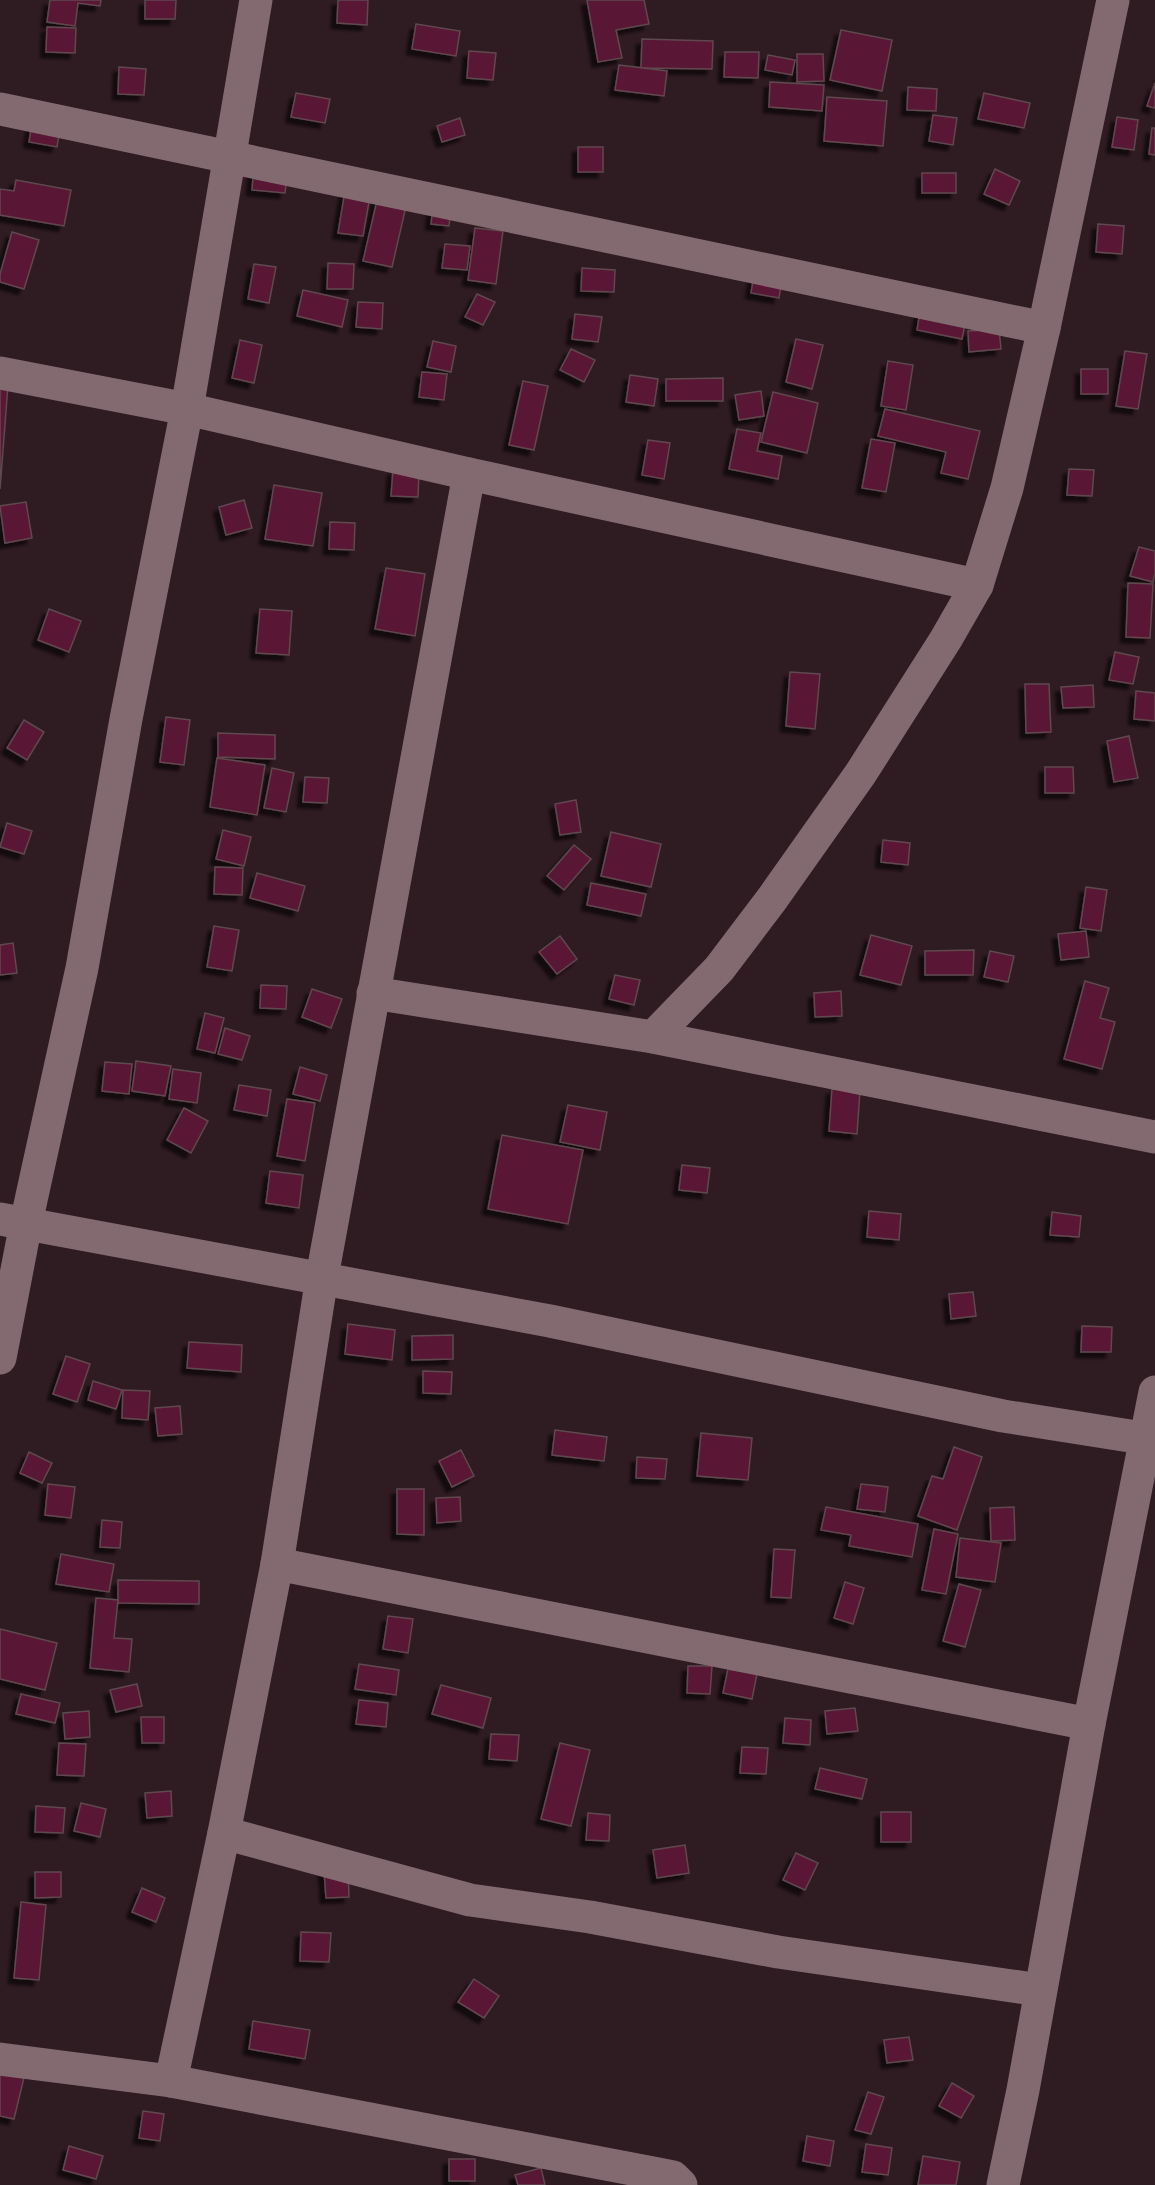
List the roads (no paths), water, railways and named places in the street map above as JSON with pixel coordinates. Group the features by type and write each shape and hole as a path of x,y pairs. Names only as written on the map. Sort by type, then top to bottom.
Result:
{"street":[{"path":"0,1358 13,1221 82,968 126,719 188,409 256,0"},
{"path":"653,1037 719,969 772,898 861,773 946,639 977,585 1007,488 1044,328 1113,0"},
{"path":"0,109 230,155 1044,328"},
{"path":"0,373 188,409 469,474 977,585"},
{"path":"171,2081 224,1833 277,1564 322,1277 469,474"},
{"path":"373,993 653,1037 1155,1137"},
{"path":"13,1221 550,1321 1003,1416 1151,1440"},
{"path":"1003,2185 1023,2090 1089,1724 1151,1440 1155,1392"},
{"path":"277,1564 1089,1724"},
{"path":"224,1833 470,1900 590,1917 778,1952 1040,1990"},
{"path":"0,2059 171,2081 673,2177 681,2185"}]}
